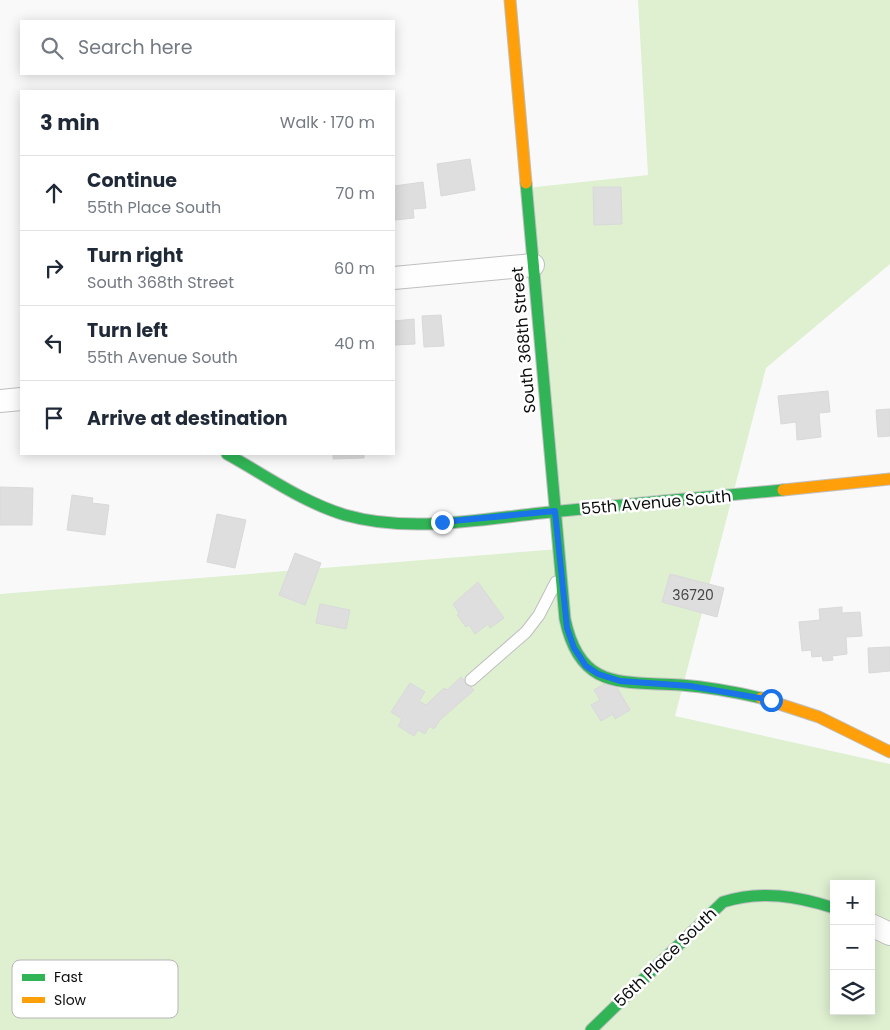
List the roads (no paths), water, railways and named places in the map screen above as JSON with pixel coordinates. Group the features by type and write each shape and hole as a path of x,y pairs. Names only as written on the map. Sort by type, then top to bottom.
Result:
{"street":[{"name":"South 368th Street","path":"510,0 561,574 568,635 577,655 592,670 604,677 620,681 690,686 771,700 836,722 890,752"},
{"path":"395,278 533,265"},
{"path":"0,401 20,399"},
{"name":"55th Avenue South","path":"243,458 324,507 366,520 410,523 442,522 890,479"},
{"name":"56th Place South","path":"591,1030 723,902 740,896 773,895 799,898 830,907"},
{"path":"875,927 890,934"}],"lane":[{"path":"471,680 526,632 539,615 561,574"}]}
